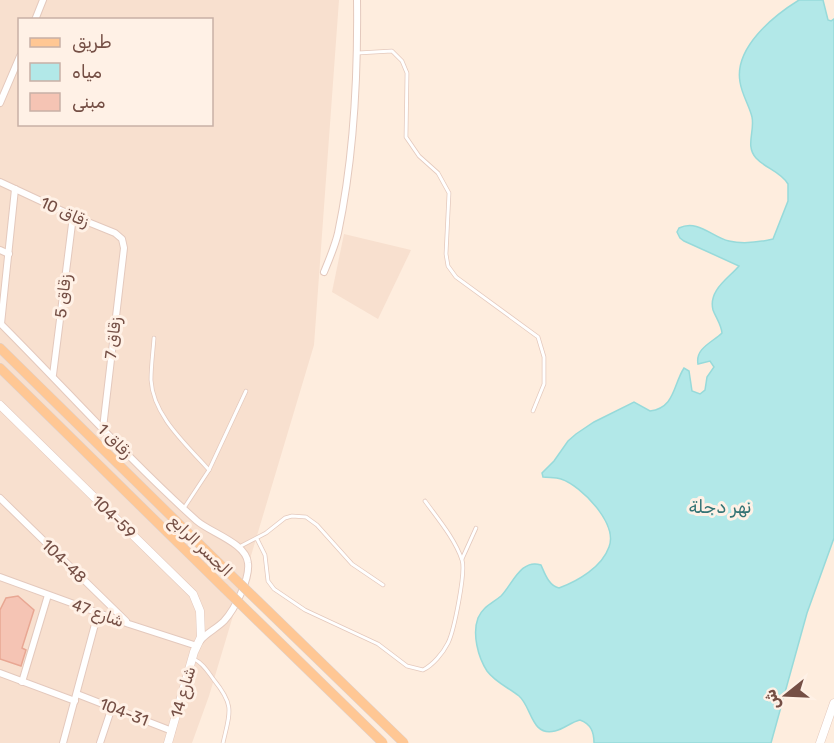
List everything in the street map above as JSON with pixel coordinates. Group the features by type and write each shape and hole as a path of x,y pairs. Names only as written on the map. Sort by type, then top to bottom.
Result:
{"main road":[{"name":"الجسر الرابع","path":"0,348 404,743"},
{"name":"الجسر الرابع","path":"0,368 383,743"}],"street":[{"path":"36,18 43,0"},
{"path":"324,272 338,235 352,139 358,52 357,0"},
{"path":"0,103 18,61"},
{"name":"زقاق 10","path":"0,182 115,233 122,239 124,248"},
{"path":"1,324 15,189"},
{"name":"زقاق 5","path":"52,375 73,216"},
{"name":"زقاق 7","path":"103,428 124,248"},
{"path":"0,250 9,254"},
{"name":"زقاق 1","path":"1,324 184,508 205,527 239,547"},
{"name":"104-59","path":"0,405 193,594 200,611 201,632 198,644"},
{"name":"104-48","path":"0,498 129,624"},
{"path":"198,644 225,620 240,594 248,567 247,558 239,547"},
{"name":"شارع 47","path":"0,577 129,624 198,644"},
{"path":"22,682 48,595"},
{"path":"63,743 98,612"},
{"name":"شارع 14","path":"168,743 198,644"},
{"path":"0,673 75,701"},
{"name":"104-31","path":"77,694 171,731"},
{"path":"820,743 834,703"},
{"path":"100,743 112,707"}],"lane":[{"path":"358,52 392,51 402,60 406,73 406,137 419,156 438,172 449,194 446,254 448,266 456,277 538,337 544,357 544,384 533,411"},
{"path":"154,338 151,382 156,402 167,422 209,470"},
{"path":"184,508 209,470 246,391"},
{"path":"257,539 265,555 268,581 274,589 305,610 370,639 402,664 417,670 428,668 448,643 455,620 464,566 456,547 425,501"},
{"path":"239,547 257,539 285,518 306,517 317,525 352,564 383,585"},
{"path":"462,559 476,528"},
{"path":"192,658 202,664 227,698 230,711 223,743"}],"shaded area":[{"path":"0,0 339,0 314,345 209,696 192,743 0,743"},
{"path":"344,234 411,250 378,319 332,292"}],"water":[{"name":"نهر دجلة","path":"799,0 823,0 828,20 834,19 834,538 807,613 771,743 594,743 591,729 580,720 555,731 541,730 519,696 487,671 476,638 478,618 483,610 501,596 522,569 528,565 541,565 550,582 559,588 595,567 606,554 610,538 608,528 596,507 579,489 569,483 559,478 543,477 542,473 568,441 594,422 634,402 650,411 658,409 669,401 684,368 689,371 692,391 700,394 705,390 707,377 714,367 710,361 698,364 699,354 722,333 712,303 716,290 739,266 684,241 677,232 679,228 692,226 734,242 773,239 788,201 788,184 781,176 760,162 753,153 751,148 752,117 741,87 740,69 743,57 757,34"}],"building":[{"path":"18,596 34,610 22,648 26,650 21,666 0,659 0,610 6,598"}]}
